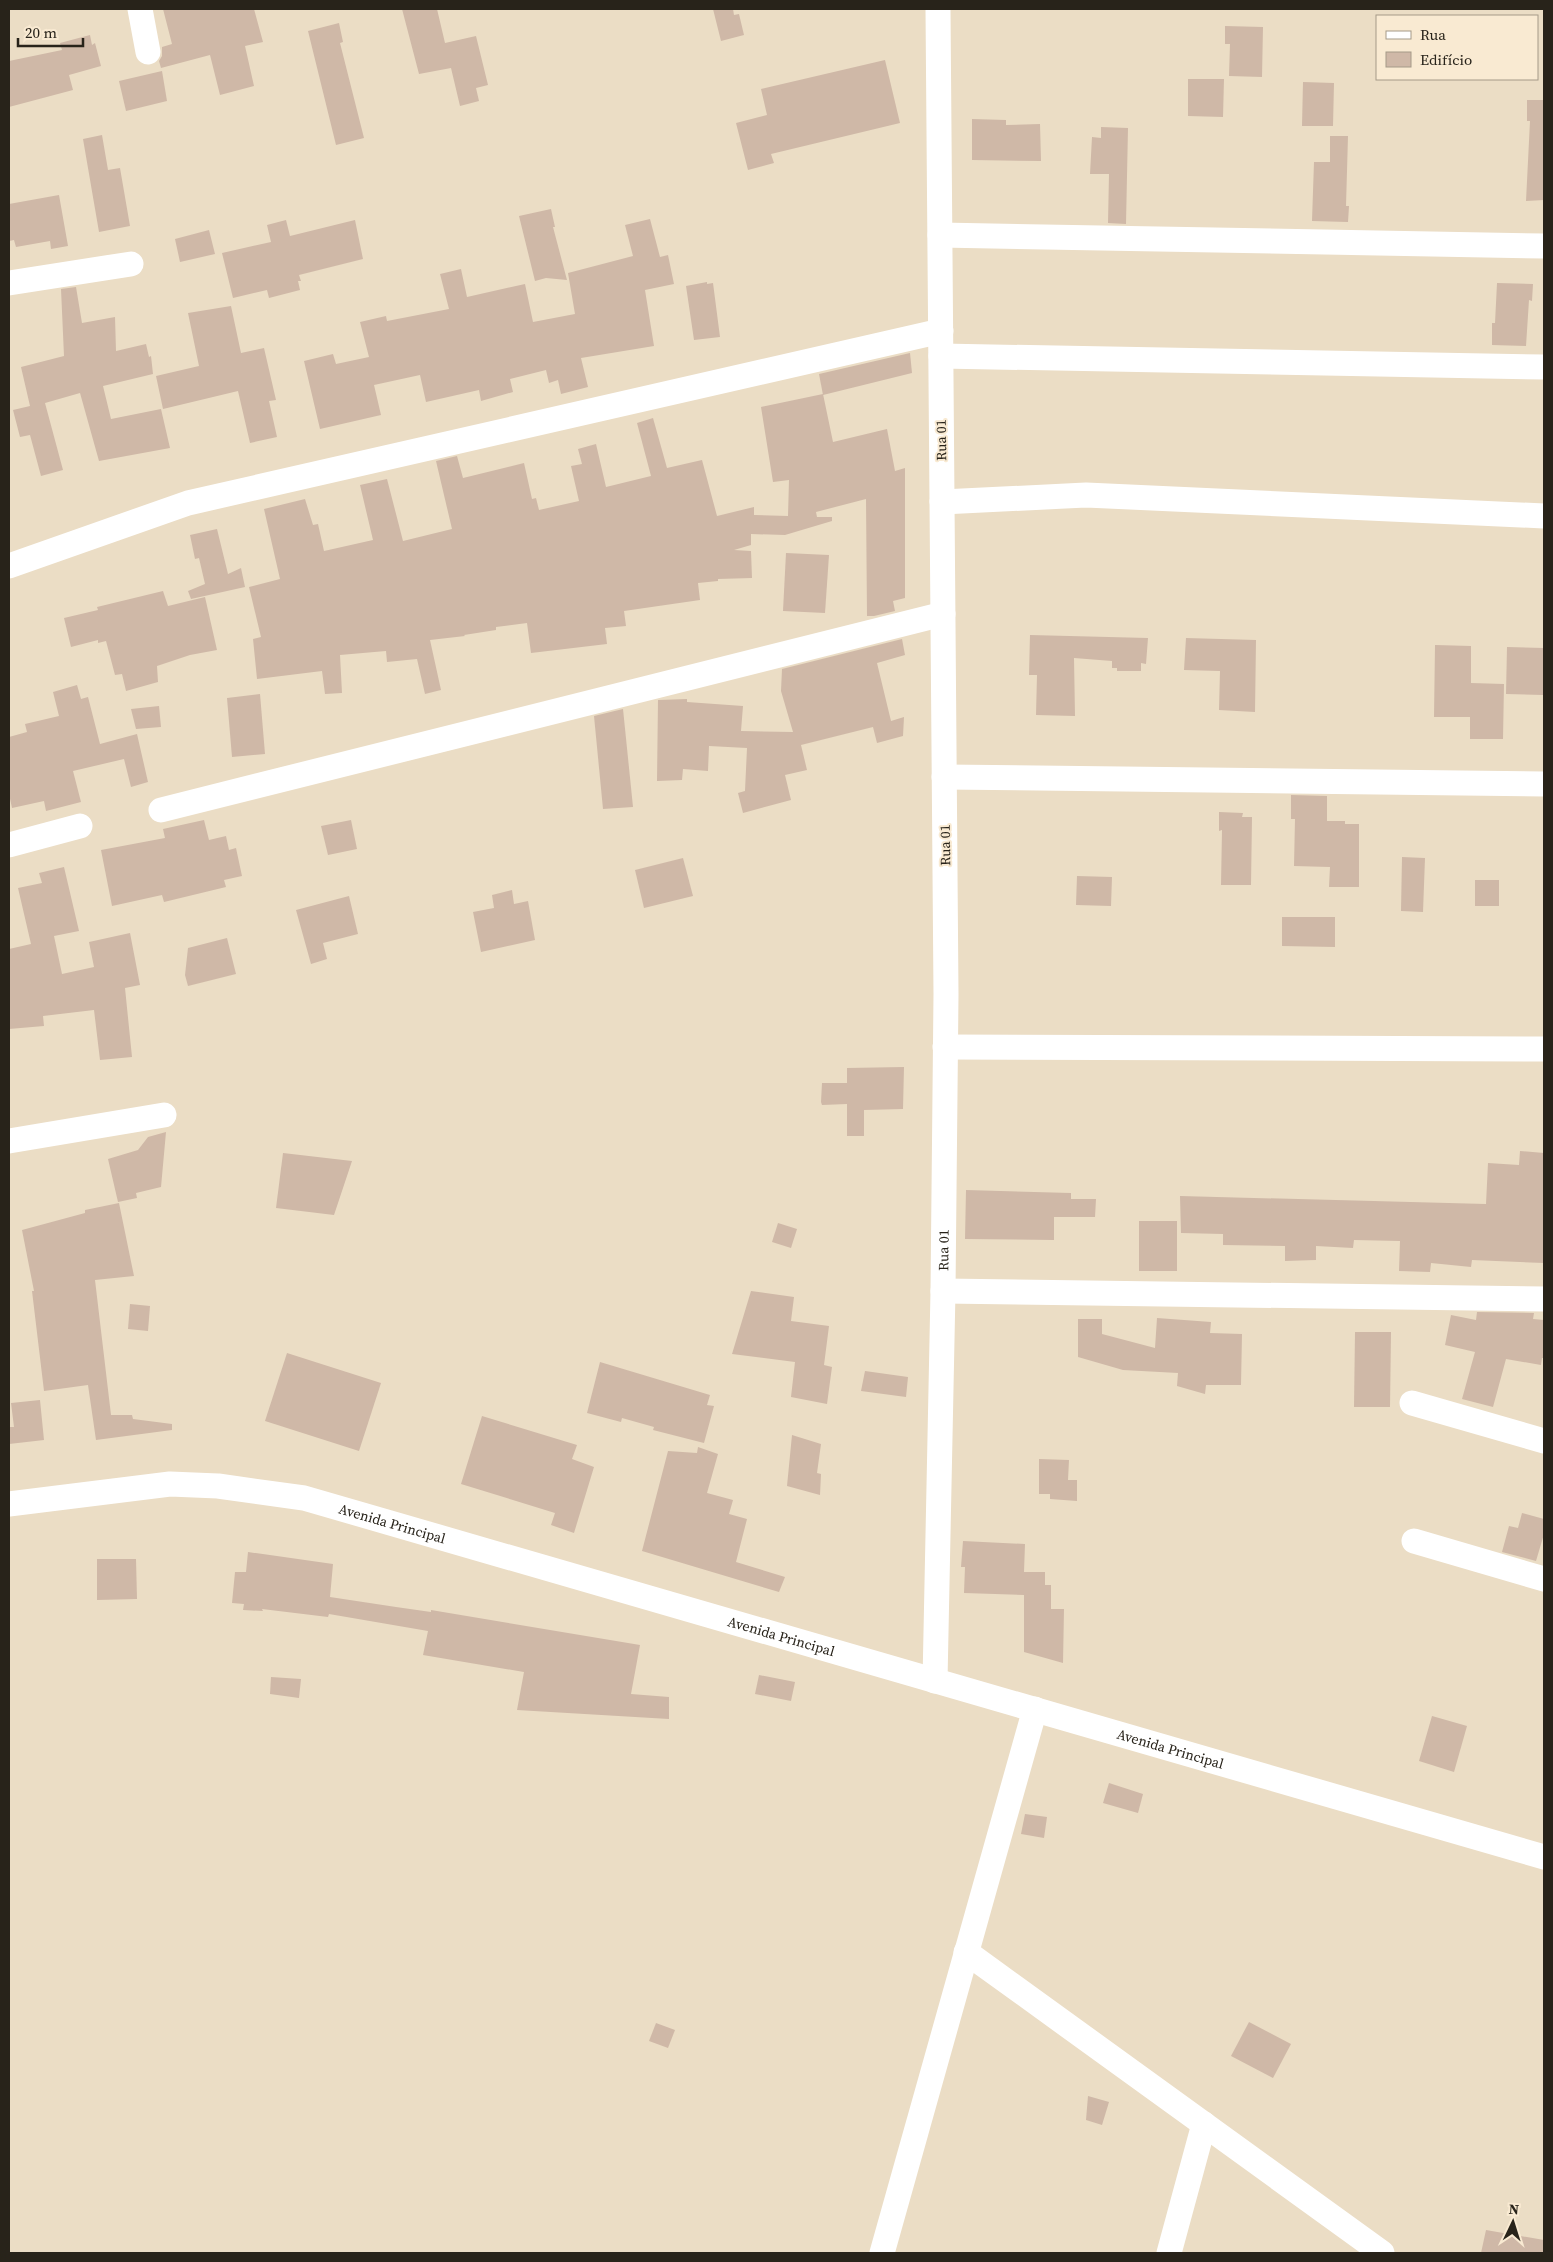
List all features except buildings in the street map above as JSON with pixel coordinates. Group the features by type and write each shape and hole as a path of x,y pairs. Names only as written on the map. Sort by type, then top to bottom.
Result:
{"street":[{"path":"140,9 148,52"},
{"name":"Rua 01","path":"935,1681 943,1291 945,1047 938,9"},
{"path":"940,235 1544,246"},
{"path":"9,283 130,264"},
{"path":"9,566 188,503 941,331"},
{"path":"941,356 1544,367"},
{"path":"942,502 1086,495 1544,516"},
{"path":"161,810 943,614"},
{"path":"944,778 1544,784"},
{"path":"9,846 80,826"},
{"path":"945,1047 1544,1049"},
{"path":"9,1142 164,1115"},
{"path":"943,1291 1544,1299"},
{"path":"1412,1403 1544,1441"},
{"name":"Avenida Principal","path":"9,1504 170,1484 218,1486 304,1498 1544,1856"},
{"path":"1414,1542 1544,1579"},
{"path":"882,2253 1035,1709"},
{"path":"966,1952 1382,2253"},
{"path":"1169,2253 1204,2124"}]}
